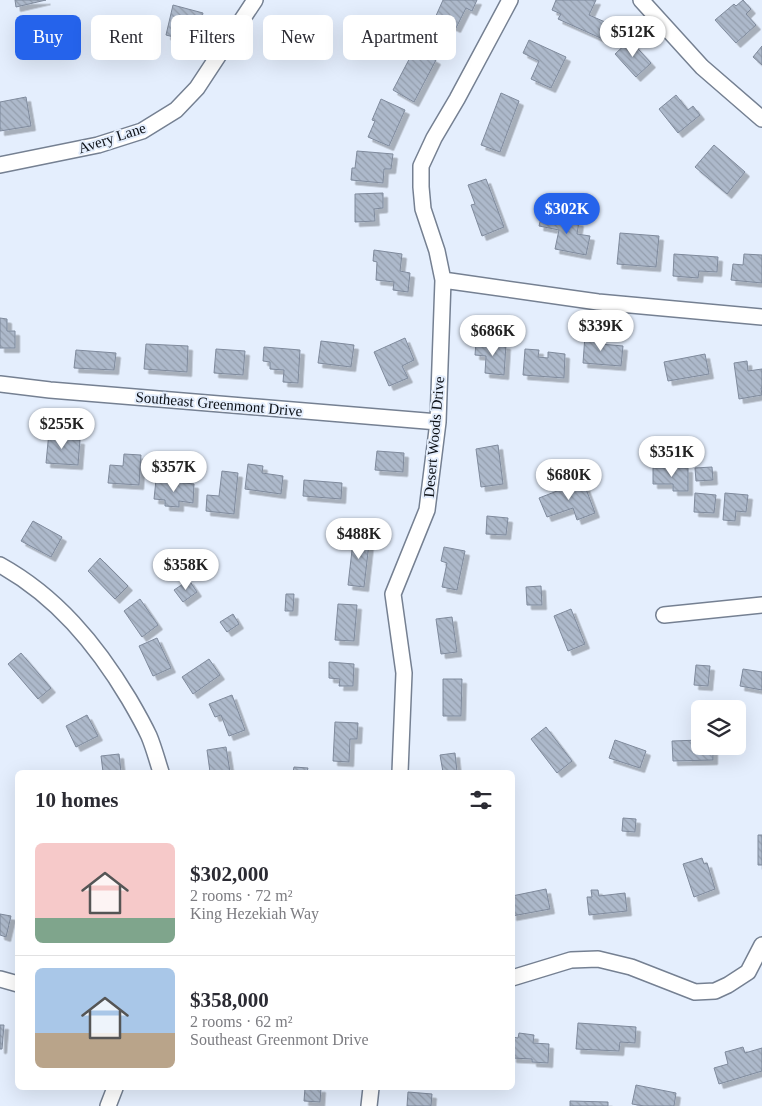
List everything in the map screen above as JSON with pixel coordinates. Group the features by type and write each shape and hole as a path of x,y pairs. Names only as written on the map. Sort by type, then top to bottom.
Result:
{"street":[{"name":"Avery Lane","path":"0,165 98,145 142,131 176,110 197,88 255,0"},
{"name":"Desert Woods Drive","path":"400,770 404,673 393,594 427,510 438,422 444,280 438,252 423,209 421,166 434,138 510,0"},
{"path":"641,0 702,67 762,119"},
{"path":"444,280 598,302 762,317"},
{"name":"Southeast Greenmont Drive","path":"0,384 34,389 438,422"},
{"path":"0,565 50,599 66,614 104,661 136,712 148,736 160,770"},
{"path":"664,615 762,605"},
{"path":"515,977 570,960 598,959 631,967 695,992 715,991 748,972 762,946"},
{"path":"0,979 15,983"},
{"path":"108,1106 114,1090"},
{"path":"369,1106 371,1090"}],"building":[{"path":"15,0 46,0 16,7"},
{"path":"443,0 477,0 472,11 466,8 456,28 456,15 436,15"},
{"path":"556,0 596,0 589,15 612,25 605,40 558,19 561,14 552,10"},
{"path":"743,0 751,9 746,14 756,25 736,43 715,20 734,4 736,6"},
{"path":"173,5 203,13 203,15 171,15 171,36 166,35"},
{"path":"529,40 566,57 551,88 531,79 539,61 523,53"},
{"path":"630,40 651,63 636,77 615,54"},
{"path":"762,46 762,65 753,57"},
{"path":"409,60 436,60 414,102 393,90"},
{"path":"501,93 519,101 500,152 481,145"},
{"path":"676,95 688,110 693,106 700,115 678,133 659,109"},
{"path":"26,97 31,126 0,131 0,102"},
{"path":"381,99 405,110 389,146 368,137 375,121 372,120"},
{"path":"714,145 745,172 727,194 695,167"},
{"path":"357,151 393,154 391,169 384,169 383,183 351,180"},
{"path":"486,179 504,227 482,236 471,205 475,204 468,185"},
{"path":"383,193 383,208 374,209 375,221 355,222 355,194"},
{"path":"542,214 579,222 577,234 590,236 586,255 555,249 559,230 539,226"},
{"path":"620,233 659,236 656,267 617,264"},
{"path":"374,250 402,254 400,271 410,273 408,292 393,290 394,282 376,280 377,262 373,261"},
{"path":"674,254 718,257 717,272 699,271 698,278 673,276"},
{"path":"744,254 762,255 762,283 731,280 733,264 743,265"},
{"path":"0,318 7,319 7,331 15,331 15,348 0,348"},
{"path":"585,335 601,337 600,344 623,346 621,366 583,363"},
{"path":"405,338 414,360 402,366 408,378 389,386 374,352"},
{"path":"321,341 354,345 351,367 318,363"},
{"path":"476,342 506,345 504,375 485,373 486,356 475,355"},
{"path":"146,344 188,346 187,372 144,369"},
{"path":"264,347 300,350 298,383 283,382 284,370 270,369 270,362 263,361"},
{"path":"216,349 245,351 243,375 214,373"},
{"path":"525,349 539,350 538,357 548,358 548,352 565,354 564,378 523,375"},
{"path":"76,350 116,353 114,370 74,368"},
{"path":"705,354 709,374 668,381 664,362"},
{"path":"747,361 748,371 762,369 762,395 739,399 734,363"},
{"path":"49,432 64,433 64,439 80,440 78,465 46,463"},
{"path":"498,445 503,484 481,487 476,449"},
{"path":"377,451 404,453 403,472 375,470"},
{"path":"124,454 141,455 139,485 108,483 110,465 123,466"},
{"path":"248,464 263,466 262,473 283,476 281,494 245,489"},
{"path":"712,467 713,480 696,481 695,468"},
{"path":"653,468 688,468 688,491 673,491 673,484 653,484"},
{"path":"222,471 238,473 234,514 206,511 207,495 219,496"},
{"path":"156,480 194,484 193,503 179,501 179,507 165,506 165,500 154,499"},
{"path":"304,480 342,483 341,499 303,496"},
{"path":"583,481 595,513 577,520 573,508 547,517 539,498"},
{"path":"695,493 716,495 714,513 694,512"},
{"path":"725,493 748,495 746,512 736,511 735,521 723,520"},
{"path":"487,516 508,518 506,535 486,534"},
{"path":"33,521 62,537 51,557 21,541"},
{"path":"354,533 370,535 364,587 348,585"},
{"path":"444,547 465,551 457,590 442,587 447,563 441,561"},
{"path":"100,558 128,586 115,599 88,571"},
{"path":"189,580 197,592 183,602 174,590"},
{"path":"541,586 542,605 527,605 526,587"},
{"path":"286,594 294,594 293,611 285,611"},
{"path":"140,599 158,625 142,637 124,611"},
{"path":"338,604 357,605 354,641 335,640"},
{"path":"571,609 585,644 568,651 554,616"},
{"path":"233,614 239,624 227,632 220,622"},
{"path":"452,617 457,652 441,654 436,619"},
{"path":"157,638 171,668 153,676 139,646"},
{"path":"21,653 51,688 38,699 8,664"},
{"path":"209,659 220,675 193,694 182,677"},
{"path":"329,662 354,664 353,686 339,686 340,679 329,678"},
{"path":"696,665 710,666 708,686 694,685"},
{"path":"743,669 762,672 762,690 740,686"},
{"path":"443,679 462,679 461,716 443,716"},
{"path":"232,695 245,730 229,736 221,715 215,717 209,704"},
{"path":"87,715 98,736 76,747 66,726"},
{"path":"335,722 358,723 357,739 350,739 349,762 333,761"},
{"path":"546,727 572,761 557,773 531,739"},
{"path":"615,740 646,751 640,768 609,758"},
{"path":"691,740 691,755 713,755 713,760 673,761 672,741"},
{"path":"226,747 230,770 210,770 207,750"},
{"path":"455,753 457,770 443,770 440,755"},
{"path":"119,754 121,770 103,770 101,756"},
{"path":"294,767 308,768 308,770 293,770"},
{"path":"623,818 636,819 635,832 622,831"},
{"path":"758,835 762,835 762,865 758,865"},
{"path":"702,858 704,864 707,863 715,889 694,897 683,864"},
{"path":"546,889 550,909 515,915 515,895"},
{"path":"591,890 598,890 599,896 625,893 627,911 589,915 587,897 592,897"},
{"path":"0,914 11,916 6,937 0,935"},
{"path":"578,1023 636,1027 635,1043 620,1042 619,1051 576,1049"},
{"path":"0,1025 4,1025 2,1049 0,1049"},
{"path":"519,1033 534,1035 533,1043 549,1044 548,1063 532,1062 532,1059 515,1058 515,1038 518,1038"},
{"path":"743,1047 745,1053 762,1048 762,1071 719,1084 714,1068 728,1064 725,1052"},
{"path":"636,1085 676,1093 674,1106 632,1104"},
{"path":"305,1090 321,1090 320,1102 304,1101"},
{"path":"408,1092 432,1094 431,1106 407,1106"},
{"path":"570,1101 608,1102 608,1106 570,1106"}]}
